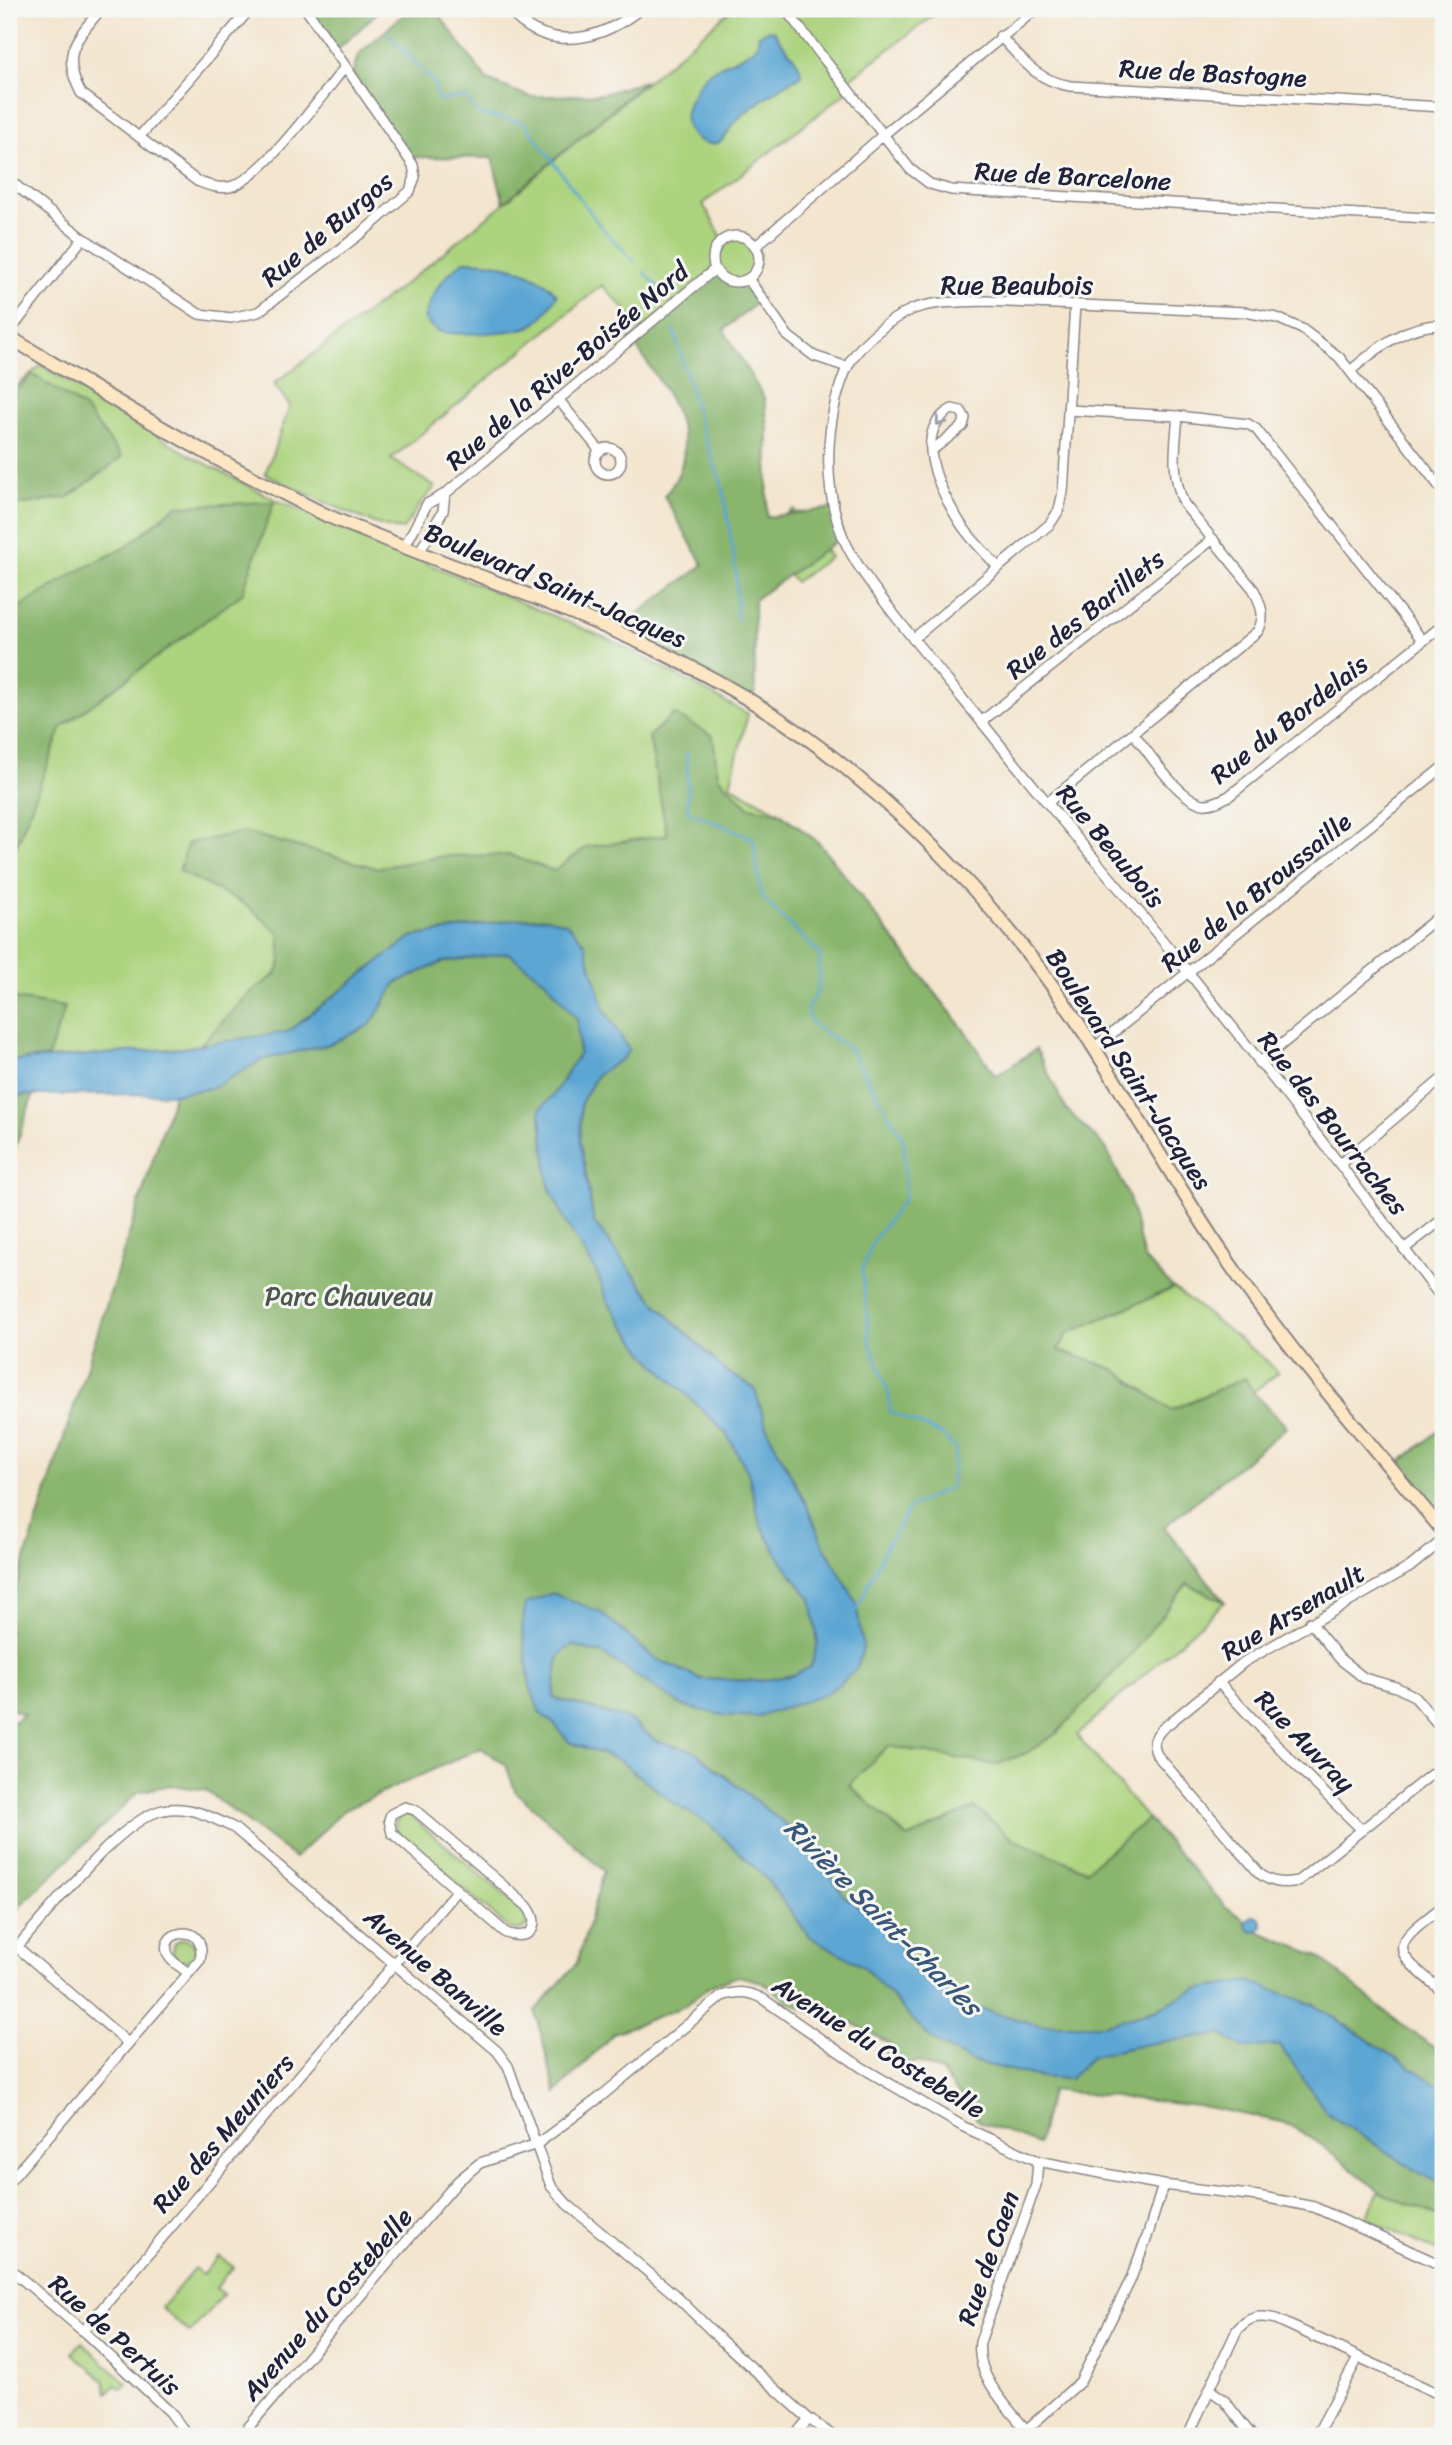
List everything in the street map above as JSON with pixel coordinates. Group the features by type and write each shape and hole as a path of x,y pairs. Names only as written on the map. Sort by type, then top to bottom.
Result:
{"street":[{"path":"101,9 74,41 70,57 72,75 81,93 197,181 214,187 231,187 251,175 283,142 345,67"},
{"path":"140,136 250,9"},
{"name":"Rue de Burgos","path":"83,238 199,314 231,318 258,312 364,231 410,191 415,177 412,165 306,9"},
{"path":"508,9 524,24 544,33 568,38 591,36 614,28 640,9"},
{"name":"Rue de Barcelone","path":"785,9 910,169 930,184 951,190 1443,219"},
{"path":"756,246 883,135 1036,9"},
{"name":"Rue de Bastogne","path":"1000,36 1038,76 1070,86 1443,107"},
{"path":"9,180 83,238 9,335"},
{"path":"738,235 756,246 760,256 758,270 748,280 732,283 721,277 715,269 712,259 714,250 723,240 738,235"},
{"name":"Rue de la Rive-Boisée Nord","path":"405,546 427,504 445,494 715,269"},
{"path":"748,280 788,336 814,356 847,368"},
{"name":"Rue Beaubois","path":"1189,973 913,639 859,569 843,536 834,508 828,452 833,420 847,368 867,342 889,322 915,309 947,302 1075,304 1245,312 1277,318 1301,329 1339,357 1443,491"},
{"path":"913,639 1050,524 1059,510 1063,492 1075,304"},
{"path":"1350,371 1379,346 1406,331 1443,325"},
{"name":"Boulevard Saint-Jacques","path":"9,335 199,449 324,514 555,604 667,655 755,701 833,758 905,820 968,882 1068,1009 1211,1235 1274,1328 1443,1531"},
{"path":"558,399 600,451"},
{"path":"931,451 963,426 965,418 961,411 952,409 943,414 930,435 931,451 937,481 960,523 998,568"},
{"path":"1068,410 1238,421 1256,429 1423,640"},
{"path":"1047,803 1258,631 1263,622 1254,590 1184,504 1178,491 1174,476 1178,416"},
{"name":"Rue de la Rive-Boisée Nord","path":"420,551 443,511 445,494"},
{"name":"Rue des Barillets","path":"982,721 1213,539"},
{"name":"Rue du Bordelais","path":"1134,734 1177,788 1205,804 1217,802 1229,796 1443,625"},
{"name":"Rue de la Broussaille","path":"1094,1048 1443,767"},
{"path":"1259,1063 1443,913"},
{"name":"Rue des Bourraches","path":"1189,973 1443,1300"},
{"path":"1340,1164 1443,1077"},
{"path":"1404,1249 1443,1219"},
{"name":"Rue Arsenault","path":"1443,1540 1410,1567 1244,1662 1161,1730 1153,1745 1157,1755 1260,1874 1270,1881 1286,1884 1298,1881 1443,1765"},
{"path":"1310,1622 1340,1659 1364,1678 1414,1696 1443,1730"},
{"name":"Rue Auvray","path":"1218,1682 1362,1830"},
{"path":"405,1807 415,1810 527,1906 534,1914 532,1930 526,1935 516,1937 506,1933 457,1891 392,1833 389,1820 391,1814 405,1807"},
{"name":"Avenue Banville","path":"9,1956 125,1829 139,1820 163,1810 202,1812 234,1828 497,2051 508,2066 551,2186 567,2204 674,2294 809,2419 833,2436"},
{"name":"Rue des Meuniers","path":"83,2331 457,1891"},
{"path":"1443,1906 1405,1936 1402,1945 1408,1962 1443,1992"},
{"path":"9,2182 200,1960 203,1949 199,1940 188,1932 179,1932 171,1937 167,1946 169,1957 188,1973"},
{"path":"17,1947 128,2043"},
{"name":"Avenue du Costebelle","path":"241,2436 458,2181 480,2163 537,2144 599,2098 722,1996 735,1992 750,1992 885,2081 964,2127 1038,2161 1163,2185 1258,2196 1314,2207 1443,2266"},
{"name":"Rue de Caen","path":"1028,2433 990,2383 978,2354 1036,2185 1038,2161"},
{"path":"1028,2433 1080,2382 1130,2281 1163,2185"},
{"name":"Rue de Pertuis","path":"9,2268 83,2331 170,2412 188,2436"},
{"path":"1188,2436 1237,2330 1244,2322 1254,2317 1276,2319 1443,2396"},
{"path":"1316,2436 1358,2358"},
{"path":"1210,2390 1224,2400 1252,2436"},
{"path":"794,2436 809,2419"}],"green space":[{"path":"306,9 381,9 336,51"},
{"path":"410,9 435,9 487,80 530,97 603,94 645,81 504,203 492,158 408,157 352,75 358,55"},
{"path":"732,9 942,9 843,84 848,91 703,204 723,239 743,237 755,243 759,253 758,265 751,276 741,282 729,281 715,270 643,329 602,285 391,459 435,487 403,529 377,524 265,474 290,406 274,384 415,276"},
{"path":"715,269 722,277 730,280 749,280 761,299 724,330 764,398 768,428 767,517 834,508 843,536 754,600 755,701 616,630 703,565 664,496 678,476 683,456 683,435 677,415 668,395 631,339"},
{"path":"41,365 193,457 276,500 615,642 748,714 730,785 779,812 819,843 971,1039 1025,1317 1163,1526 1225,1602 1077,1735 1148,1819 1225,1986 882,1923 754,1388 200,1045 9,1061 9,393"},
{"path":"32,374 83,407 122,457 69,497 13,506 9,520 9,400"},
{"path":"274,502 242,594 62,727 16,847 9,850 9,614 78,571 126,547 176,506"},
{"path":"794,509 830,557 795,582 783,566 766,530"},
{"path":"674,714 713,736 718,777 749,807 779,812 819,843 971,1039 996,1076 1036,1049 1066,1109 1106,1148 1129,1197 1144,1258 1173,1288 1068,1333 1058,1350 1114,1369 1171,1410 1245,1378 1253,1392 1287,1427 1164,1527 1225,1602 1187,1584 1132,1653 1057,1733 1028,1752 996,1765 888,1746 849,1785 908,1838 975,1807 1013,1839 1086,1870 1148,1819 1224,1905 1262,1933 1317,1955 1403,2026 1443,2053 1443,2088 1314,2005 1225,1986 1194,1990 1155,2010 1103,2025 1039,2025 970,2006 912,1969 891,1931 844,1896 807,1842 694,1751 656,1741 627,1719 553,1698 559,1654 572,1645 603,1654 683,1706 826,1694 856,1612 856,1602 824,1546 806,1504 769,1433 754,1388 727,1372 659,1307 594,1223 580,1141 581,1103 597,1075 623,1058 628,1050 605,1011 584,943 546,918 515,919 412,937 287,1032 200,1045 251,992 276,974 281,961 279,933 245,904 179,871 188,843 244,832 377,868 445,856 510,855 554,871 587,847 667,835 649,736"},
{"name":"Parc Chauveau","path":"508,953 546,981 577,1019 579,1053 554,1094 540,1109 549,1186 566,1223 596,1271 608,1302 646,1355 726,1433 748,1472 760,1523 782,1562 811,1599 818,1642 811,1667 793,1675 760,1681 701,1679 654,1658 600,1612 526,1604 522,1627 530,1686 540,1713 554,1724 569,1742 619,1760 675,1804 709,1824 764,1876 809,1936 864,1967 930,2038 970,2061 1041,2077 1069,2079 1092,2056 1152,2043 1221,2034 1244,2048 1280,2045 1327,2113 1421,2174 1443,2183 1443,2217 1384,2193 1320,2144 1282,2122 1207,2107 1051,2090 1038,2144 980,2122 941,2072 918,2062 896,2066 884,2059 889,2043 841,2017 822,2017 789,2002 763,1982 738,1976 710,1986 685,2006 614,2033 556,2093 535,2011 577,1963 604,1871 515,1791 506,1765 481,1748 344,1810 295,1858 205,1790 170,1785 138,1792 9,1917 9,1723 24,1714 9,1708 9,1609 174,1094 212,1088 264,1059 330,1044 370,1025 396,983 443,962"},
{"path":"15,999 65,1007 48,1057 9,1061 9,1002"},
{"path":"33,1095 9,1166 9,1097"},
{"path":"1174,1288 1267,1361 1278,1373 1253,1392 1245,1378 1171,1410 1114,1369 1058,1350 1068,1333"},
{"path":"1443,1427 1443,1515 1399,1463"},
{"path":"408,1814 525,1912 528,1920 525,1928 517,1931 509,1928 398,1833 395,1826 397,1820"},
{"path":"180,1939 188,1939 195,1946 195,1954 188,1961 180,1961 173,1954 173,1946"},
{"path":"1379,2191 1443,2218 1443,2254 1366,2219"},
{"path":"219,2256 233,2267 216,2288 223,2294 190,2333 161,2308 194,2269 202,2275"},
{"path":"82,2342 127,2384 122,2389 116,2385 107,2393 104,2380 72,2353"}],"water":[{"path":"768,30 775,31 781,43 794,57 801,76 748,110 721,141 710,144 697,139 688,128 686,114 699,84 706,75 757,46 759,35"},
{"path":"464,261 489,262 515,268 539,279 557,295 540,319 525,328 469,334 435,330 424,318 431,300 449,273"},
{"name":"Rivière Saint-Charles","path":"546,918 566,923 584,942 605,1011 629,1050 623,1058 597,1075 581,1103 580,1141 594,1223 659,1307 727,1372 754,1388 769,1433 806,1504 824,1546 856,1602 863,1648 856,1670 826,1694 758,1717 723,1715 683,1706 603,1654 572,1645 559,1655 553,1698 628,1719 656,1741 694,1751 807,1842 844,1896 891,1931 912,1969 970,2006 1039,2025 1103,2025 1155,2010 1194,1990 1249,1981 1314,2005 1443,2088 1443,2183 1421,2174 1327,2113 1280,2045 1244,2048 1221,2034 1152,2043 1092,2056 1070,2079 1041,2077 970,2061 930,2038 864,1967 809,1936 764,1876 709,1824 675,1804 619,1760 569,1742 554,1724 540,1713 530,1686 522,1627 525,1604 552,1593 600,1612 654,1658 701,1679 760,1681 793,1675 811,1667 818,1642 811,1599 782,1562 760,1523 748,1472 726,1433 646,1355 608,1302 596,1271 566,1223 549,1186 540,1109 554,1094 579,1053 577,1019 546,981 508,953 442,962 396,983 370,1025 330,1044 264,1059 212,1088 174,1094 9,1097 9,1061 183,1048 287,1032 411,937 515,919"},
{"path":"1254,1916 1260,1918 1260,1930 1254,1932 1248,1930 1246,1924 1248,1918"}],"waterway":[{"path":"364,9 372,15"},
{"path":"388,33 435,84 438,100 466,97 478,114 524,122 601,227 635,262"},
{"path":"644,272 661,290"},
{"path":"674,330 699,420 723,488 736,571 737,619"},
{"path":"687,753 688,811 753,838 761,894 820,954 818,990 807,1009 812,1024 849,1048 904,1140 905,1198 873,1241 862,1270 870,1342 889,1395 890,1412 941,1434 956,1449 951,1487 910,1507 884,1550 856,1612"}]}
